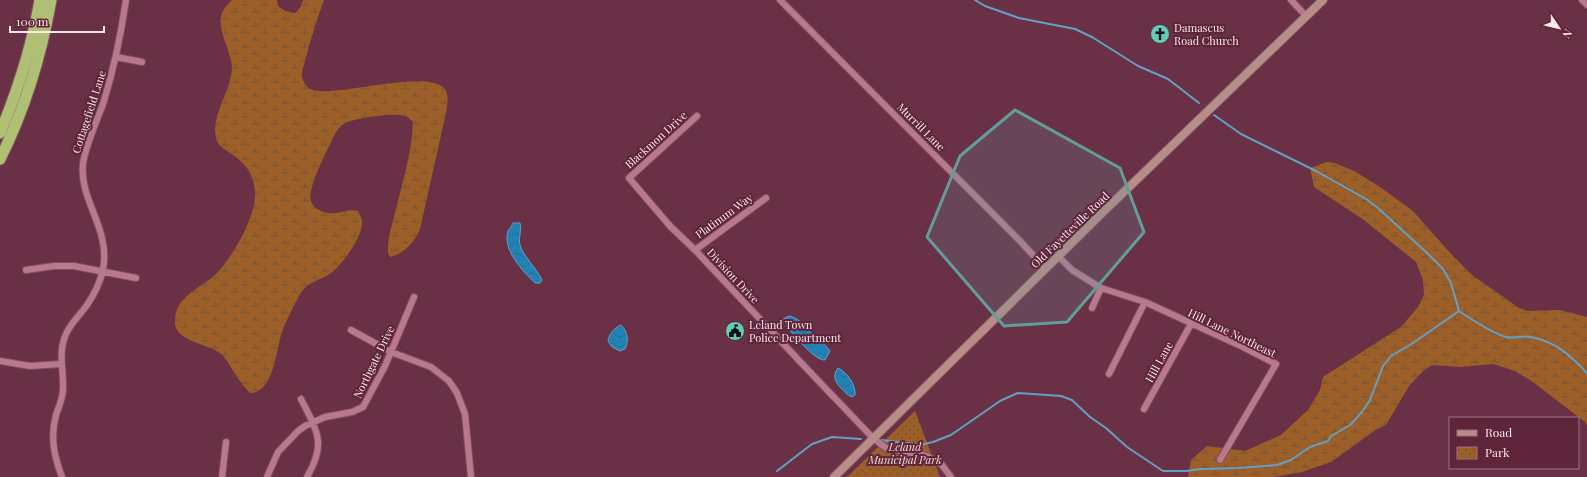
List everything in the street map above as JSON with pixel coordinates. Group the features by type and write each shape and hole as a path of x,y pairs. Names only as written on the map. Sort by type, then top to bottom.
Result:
{"highway":[{"path":"0,133 20,80 31,44 40,0"},
{"path":"0,159 12,134 31,85 46,33 51,0"}],"street":[{"name":"Cottagefield Lane","path":"62,477 56,459 53,440 55,422 63,388 61,364 64,338 72,322 91,298 102,271 104,257 103,241 98,223 85,189 82,173 83,164 116,57 126,0"},
{"name":"Murrill Lane","path":"780,0 1046,268"},
{"path":"1291,0 1306,16"},
{"name":"Old Fayetteville Road","path":"834,477 1058,256 1323,0"},
{"path":"1582,0 1587,5"},
{"path":"116,57 142,62"},
{"name":"Blackmon Drive","path":"629,178 697,116"},
{"name":"Division Drive","path":"629,178 670,226 695,250 873,438 886,448 927,456 942,466 951,477"},
{"name":"Platinum Way","path":"695,250 766,198"},
{"path":"1058,256 1072,270 1101,288 1092,308"},
{"path":"26,270 64,266 102,271 136,278"},
{"name":"Hill Lane Northeast","path":"1101,288 1145,302 1241,346 1276,364 1220,460"},
{"name":"Northgate Drive","path":"267,477 273,461 284,444 298,431 313,422 332,415 352,412 363,407 391,352 414,297"},
{"path":"1109,374 1145,302"},
{"name":"Hill Lane","path":"1144,409 1191,324"},
{"path":"351,330 391,352 430,367 449,381 457,392 465,414 471,477"},
{"path":"0,361 30,366 61,364"},
{"path":"301,399 313,422 319,440 319,447 307,477"},
{"path":"222,477 226,442"}],"highlighted area":[{"path":"1015,110 1120,168 1144,232 1067,322 1004,326 927,237 960,156"}],"green space":[{"path":"232,0 277,0 278,6 285,11 295,13 300,8 303,0 324,0 311,38 302,73 303,81 310,89 321,91 338,90 381,84 423,81 438,84 446,91 448,99 420,229 415,239 408,246 401,252 391,257 388,253 390,231 409,157 413,122 406,116 400,115 375,116 345,123 336,132 315,177 310,195 311,201 315,208 320,211 336,213 350,210 358,211 362,221 359,235 351,250 336,269 309,285 302,291 284,328 273,369 269,378 264,386 258,391 250,393 238,379 221,354 181,335 175,324 178,306 189,294 211,279 230,257 247,225 254,204 255,188 248,170 241,161 220,145 216,138 215,129 216,120 231,77 231,61 222,31 221,16 224,9"},
{"path":"1327,162 1335,163 1354,171 1380,187 1413,211 1472,275 1519,308 1528,311 1560,310 1587,317 1587,426 1579,417 1533,382 1515,371 1493,364 1461,367 1432,365 1423,371 1409,386 1386,425 1377,429 1331,462 1302,472 1274,477 1188,477 1191,460 1207,446 1245,451 1281,435 1308,410 1320,390 1323,377 1401,327 1418,307 1424,295 1423,280 1416,262 1364,220 1314,187 1310,168"},
{"name":"Leland Municipal Park","path":"915,411 940,477 847,477"}],"water":[{"path":"513,223 520,223 520,245 524,254 542,280 540,283 535,283 530,278 511,253 507,238 508,231"},
{"path":"789,316 801,322 830,351 825,360 815,356 795,337 781,320"},
{"path":"621,325 625,330 627,342 625,349 620,351 612,347 608,341 612,332"},
{"path":"838,368 845,372 854,387 855,395 852,397 839,386 836,381 835,374"}],"waterway":[{"path":"975,0 985,6 1019,18 1075,29 1092,37 1138,66 1168,79 1199,103"},
{"path":"1214,115 1241,134 1316,171 1366,199 1378,208 1443,269 1451,283 1459,311 1489,330 1500,335 1512,338 1528,337 1548,342 1575,360 1587,373"},
{"path":"882,440 920,445 933,442 951,435 1000,401 1018,393 1061,396 1072,400 1090,417 1106,428 1127,447 1163,471 1186,471 1277,465 1291,460 1310,447 1328,441 1331,436 1350,425 1362,412 1370,400 1383,366 1391,356 1410,345 1459,311"},
{"path":"777,471 812,444 832,437 861,439"}],"place":[{"name":"Damascus Road Church","path":"1160,34"},
{"name":"Leland Town Police Department","path":"735,331"}]}
